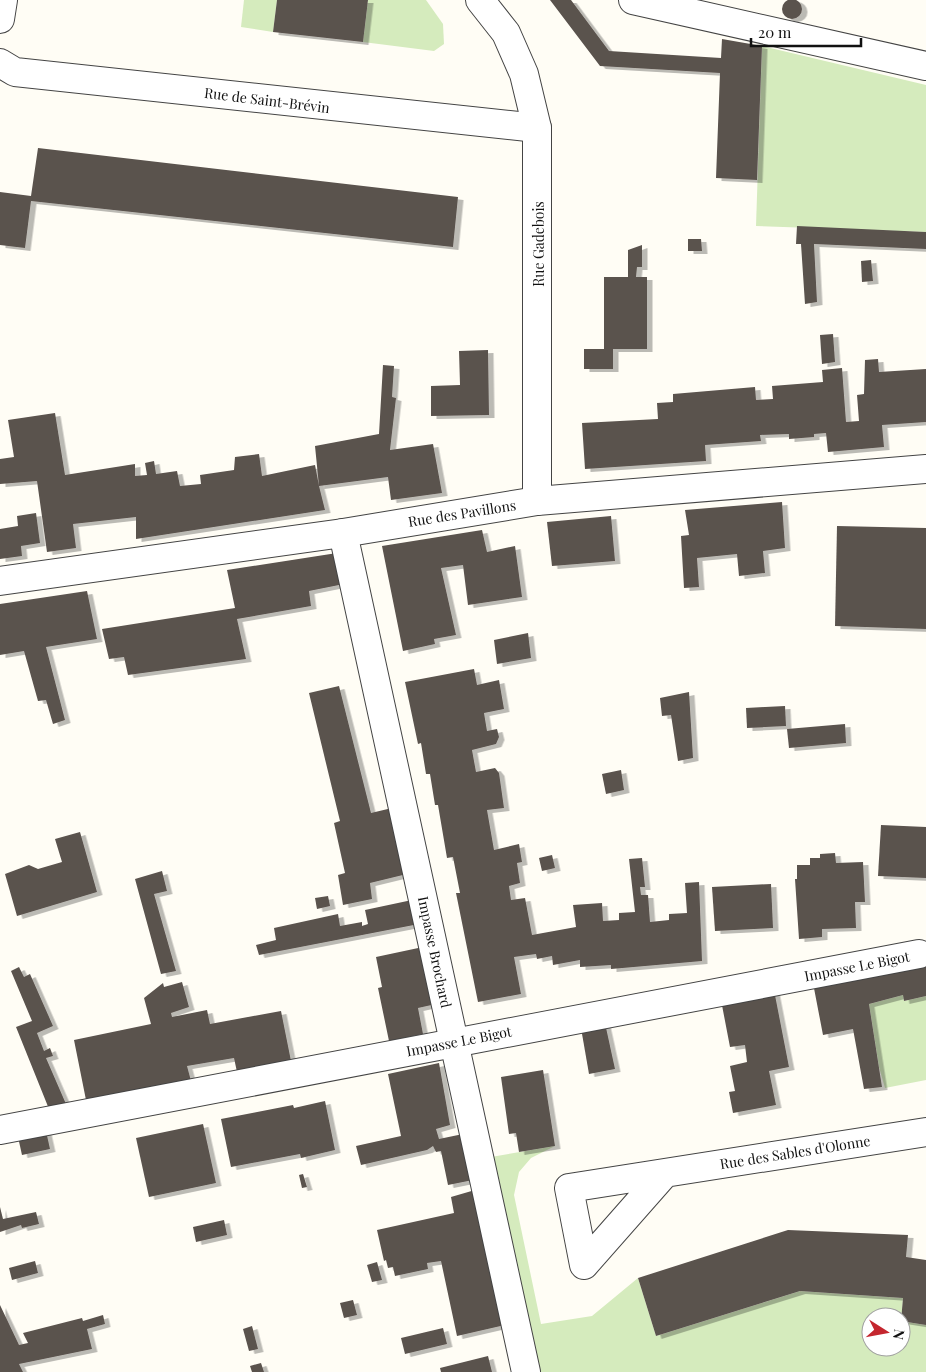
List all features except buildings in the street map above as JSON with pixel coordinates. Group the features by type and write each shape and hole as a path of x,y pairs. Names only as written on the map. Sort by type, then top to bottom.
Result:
{"street":[{"path":"0,19 3,0"},
{"name":"Rue Gadebois","path":"480,0 506,33 524,74 537,128 537,501"},
{"path":"633,0 926,66"},
{"name":"Rue de Saint-Brévin","path":"0,63 14,72 537,128"},
{"name":"Rue des Pavillons","path":"0,581 343,533 537,501 926,469"},
{"name":"Impasse Brochard","path":"343,533 526,1372"},
{"name":"Impasse Le Bigot","path":"0,1130 919,954"},
{"name":"Rue des Sables d'Olonne","path":"665,1173 926,1132"}],"green space":[{"path":"244,0 277,0 273,32 241,27"},
{"path":"368,0 426,0 443,24 444,44 434,51 363,42"},
{"path":"762,46 926,85 926,232 756,226"},
{"path":"903,995 904,1001 926,996 926,1080 885,1088 879,1067 869,1004"},
{"path":"555,1146 531,1158 519,1172 514,1195 541,1324 592,1316 638,1278 656,1336 800,1291 903,1298 902,1307 861,1307 861,1357 911,1357 911,1323 926,1325 926,1372 537,1372 491,1157"}]}
